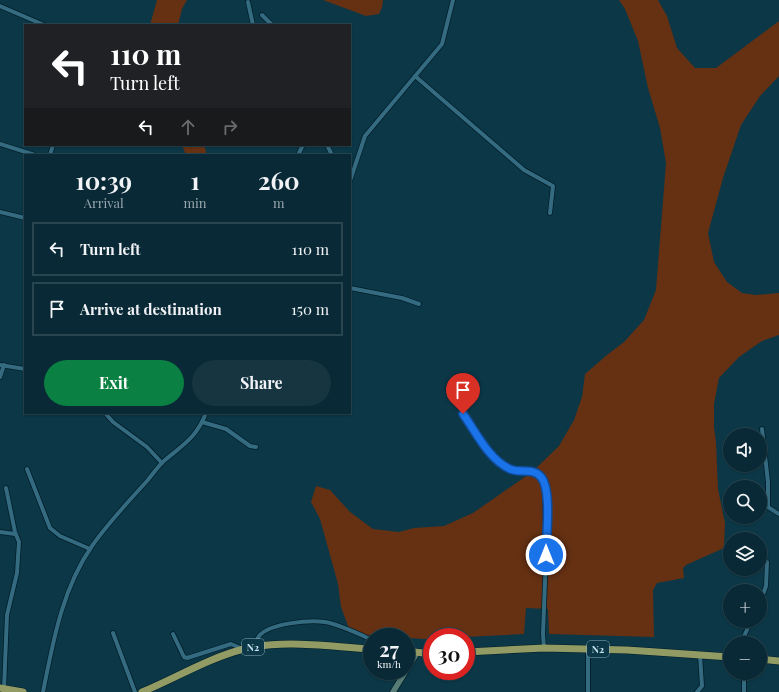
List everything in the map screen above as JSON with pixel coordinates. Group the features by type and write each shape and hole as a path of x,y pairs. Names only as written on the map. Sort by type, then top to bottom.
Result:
{"highway":[{"name":"N2","path":"142,692 221,657 243,649 294,644 363,648"},
{"name":"N2","path":"475,652 544,648 723,657"},
{"path":"417,653 423,653"},
{"path":"767,660 779,661"},
{"path":"2,689 23,692"}],"main road":[{"path":"393,692 417,653"}],"street":[{"path":"352,171 365,136 442,44 453,0"},
{"path":"248,2 253,24"},
{"path":"0,6 42,24"},
{"path":"262,15 271,24"},
{"path":"415,76 524,170 553,186 550,213"},
{"path":"0,144 31,154"},
{"path":"0,212 24,218"},
{"path":"351,288 402,298 419,304"},
{"path":"0,377 2,365 24,369"},
{"path":"106,414 112,422 147,447 162,463"},
{"path":"43,692 59,619 68,592 90,549 162,463 187,444 206,414"},
{"path":"463,414 495,459 509,469 518,471 529,470 537,473 545,485 546,555 543,634 544,648"},
{"path":"202,422 226,429 250,446 256,448"},
{"path":"27,469 50,528 60,536 90,549"},
{"path":"767,472 768,507 779,514"},
{"path":"2,689 6,615 17,573 19,542 15,534 6,488"},
{"path":"0,532 15,534"},
{"path":"766,584 768,562"},
{"path":"253,648 260,635 286,624 305,621 325,622 363,636"},
{"path":"113,633 135,692"},
{"path":"173,634 184,657 187,658 231,644 243,649"},
{"path":"588,649 588,692"},
{"path":"697,692 702,686 700,655"},
{"path":"744,680 744,692"}],"shaded area":[{"path":"157,0 187,0 182,9 178,24 150,24"},
{"path":"323,0 383,0 379,14 366,16"},
{"path":"619,0 658,0 667,16 677,48 695,68 716,68 779,21 779,76 760,96 741,125 723,178 708,233 714,262 727,282 742,293 756,295 779,293 779,335 762,341 739,357 719,378 714,404 714,427 718,489 723,513 723,524 725,524 725,532 723,532 723,548 686,565 683,568 684,578 657,583 653,590 654,637 549,634 548,609 526,608 524,634 475,636 475,628 423,628 423,639 415,638 415,628 363,628 363,635 351,634 341,607 338,584 320,519 311,502 316,486 330,490 350,512 373,529 399,532 414,528 444,526 473,513 532,472 559,446 574,420 582,397 585,374 624,342 644,320 656,290 666,163 660,128 648,88 638,41 625,9"},
{"path":"182,146 204,146 207,154 186,154"}],"route":[{"path":"463,414 495,459 509,469 518,471 529,470 537,473 541,477 545,485 547,500 546,555"}]}
